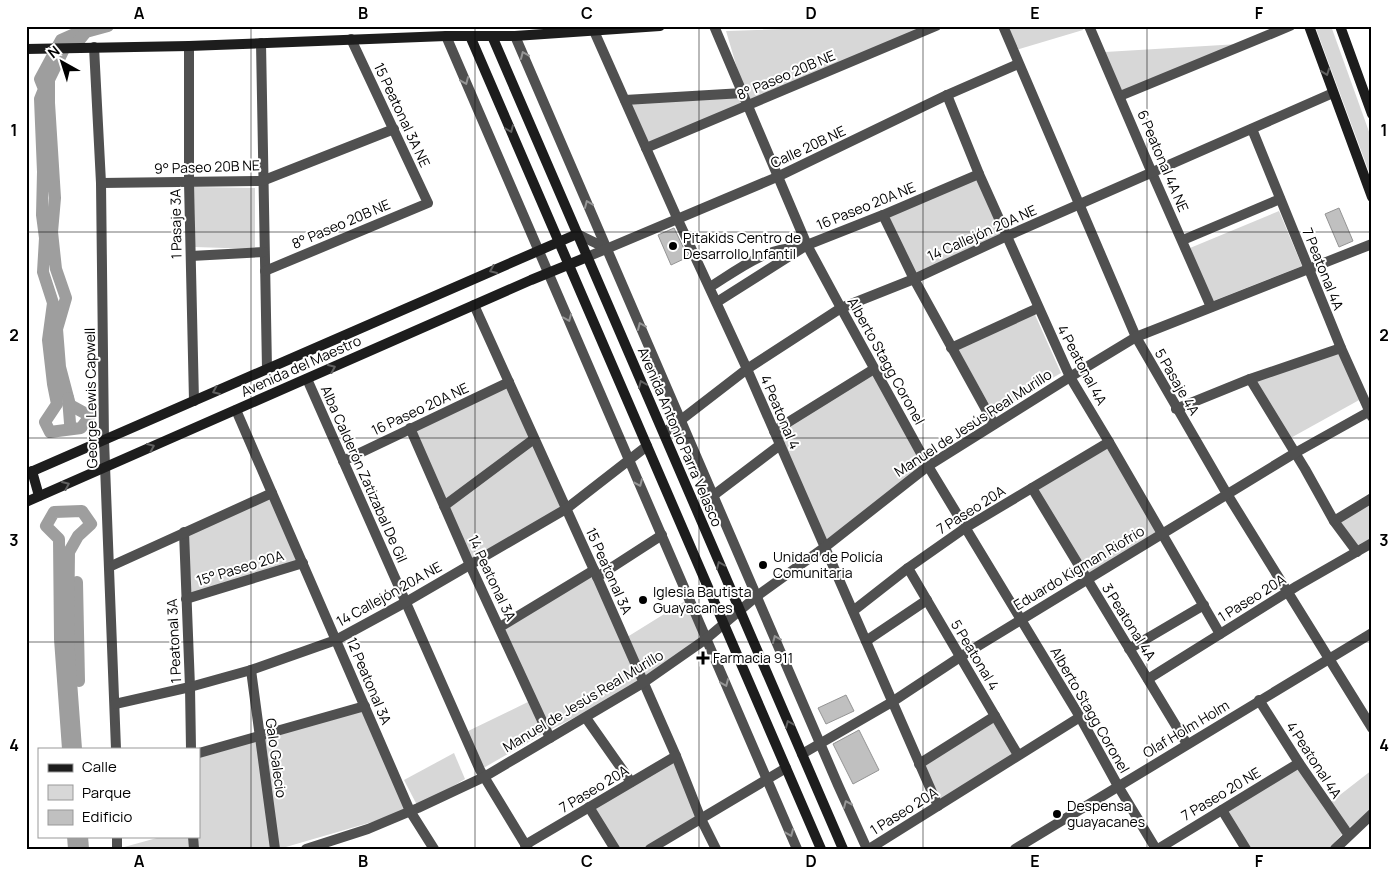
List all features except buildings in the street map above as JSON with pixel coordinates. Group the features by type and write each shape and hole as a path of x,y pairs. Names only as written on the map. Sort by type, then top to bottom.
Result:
{"street":[{"path":"26,49 189,46 446,36 515,36 660,26"},
{"name":"Alberto Stagg Coronel","path":"714,26 804,246 841,308 928,466 1080,717 1118,786 1157,849"},
{"name":"8° Paseo 20B NE","path":"646,148 936,26"},
{"name":"5 Pasaje 4A","path":"1003,26 1136,337 1226,494 1372,727"},
{"name":"6 Peatonal 4A NE","path":"1090,26 1152,174 1211,307"},
{"path":"1120,96 1290,26"},
{"path":"1309,26 1372,197"},
{"path":"1340,26 1372,114"},
{"name":"4 Peatonal 4","path":"594,31 747,369 938,806"},
{"path":"446,36 797,849"},
{"path":"470,36 821,849"},
{"name":"Avenida Antonio Parra Velasco","path":"492,36 843,849"},
{"name":"Avenida Antonio Parra Velasco","path":"515,36 868,849"},
{"name":"15 Peatonal 3A NE","path":"351,39 428,203"},
{"path":"261,42 262,181 267,369"},
{"name":"1 Pasaje 3A","path":"189,46 190,256 194,400"},
{"name":"George Lewis Capwell","path":"94,47 101,183 104,440 116,748"},
{"name":"Calle 20B NE","path":"588,257 777,177 947,95 1018,64"},
{"path":"625,100 743,93"},
{"name":"14 Callejón 20A NE","path":"664,433 747,369 841,308 914,279 1007,236 1333,93"},
{"name":"4 Peatonal 4A","path":"947,95 979,174 1070,377 1220,634"},
{"name":"9° Paseo 20B NE","path":"101,183 262,181 394,129"},
{"name":"7 Peatonal 4A","path":"1252,129 1340,348 1371,413"},
{"name":"16 Paseo 20A NE","path":"717,302 804,246 979,174"},
{"path":"1182,240 1280,199"},
{"name":"8° Paseo 20B NE","path":"264,272 428,203"},
{"path":"883,215 914,279 994,424"},
{"path":"578,234 608,249"},
{"name":"Avenida del Maestro","path":"29,473 578,234"},
{"name":"Manuel de Jesús Real Murillo","path":"306,849 368,829 484,777 643,683 706,639 757,596 825,547 928,466 1136,337 1372,244"},
{"path":"710,287 763,256 792,247 804,246"},
{"path":"190,256 264,252"},
{"name":"Avenida del Maestro","path":"26,502 588,257"},
{"name":"15 Peatonal 3A","path":"474,306 716,849"},
{"path":"951,348 1038,308"},
{"path":"1176,408 1250,379 1340,348"},
{"path":"774,431 874,369"},
{"name":"Alba Calderón Zatizabal De Gil","path":"307,379 484,777 526,847"},
{"path":"1250,379 1295,452 1334,521 1356,552"},
{"name":"16 Paseo 20A NE","path":"343,460 509,382"},
{"name":"12 Peatonal 3A","path":"236,410 410,811 434,849"},
{"name":"Eduardo Kigman Riofrio","path":"802,754 892,702 960,657 1295,452 1371,413"},
{"name":"14 Peatonal 3A","path":"410,428 470,565 550,738"},
{"path":"444,506 534,439"},
{"name":"7 Paseo 20A","path":"854,611 908,568 965,528 1109,442"},
{"name":"14 Callejón 20A NE","path":"115,704 190,687 251,670 336,640 406,602 566,509 646,446"},
{"path":"714,495 780,446"},
{"path":"29,473 40,496"},
{"name":"3 Peatonal 4A","path":"1032,488 1187,744"},
{"path":"109,567 272,493"},
{"path":"1334,521 1372,498"},
{"name":"1 Peatonal 3A","path":"184,532 191,748"},
{"path":"500,628 662,535"},
{"name":"1 Paseo 20A","path":"1148,679 1287,592 1372,543"},
{"name":"15° Paseo 20A","path":"186,599 303,564"},
{"name":"5 Peatonal 4","path":"908,568 1018,756"},
{"path":"866,641 926,600"},
{"path":"1130,649 1204,605"},
{"name":"Olaf Holm Holm","path":"1015,849 1372,632"},
{"name":"Galo Galecio","path":"251,670 275,849"},
{"name":"4 Peatonal 4A","path":"1259,700 1298,763 1348,834"},
{"path":"200,753 364,706"},
{"path":"919,764 995,716"},
{"name":"1 Paseo 20A","path":"868,849 1080,717"},
{"path":"586,718 631,782"},
{"name":"7 Paseo 20A","path":"526,847 589,807 676,756"},
{"name":"7 Paseo 20 NE","path":"1157,849 1298,763"},
{"path":"650,849 786,768"},
{"path":"589,807 615,849"},
{"path":"1222,810 1246,849"},
{"path":"1334,849 1348,834 1372,814"}],"green space":[{"path":"870,26 935,26 647,148 625,100 743,93 746,98 726,31"},
{"path":"1008,26 1082,26 1083,30 1016,50"},
{"path":"1315,26 1331,26 1372,140 1372,180"},
{"path":"1239,44 1122,92 1105,52"},
{"path":"979,174 1007,236 914,279 883,215"},
{"path":"194,187 255,188 255,249 195,247"},
{"path":"1279,211 1302,266 1213,301 1190,248"},
{"path":"1032,308 1061,373 994,413 956,346"},
{"path":"1340,350 1361,399 1287,440 1251,379"},
{"path":"874,369 928,466 825,547 774,431"},
{"path":"509,382 565,509 471,564 411,428"},
{"path":"1109,442 1162,534 1087,580 1032,488"},
{"path":"272,493 303,563 186,599 184,532"},
{"path":"1372,499 1372,541 1356,552 1336,520"},
{"path":"593,570 624,639 690,598 706,639 643,683 546,732 480,770 464,733 532,700 500,627"},
{"path":"365,706 410,811 279,849 117,849 157,838 200,838 200,753"},
{"path":"995,716 1018,755 938,806 919,764"},
{"path":"454,753 465,779 418,807 404,780"},
{"path":"676,756 701,819 650,849 615,849 589,807"},
{"path":"1299,763 1327,805 1372,770 1372,809 1345,831 1328,849 1245,849 1222,810"}],"waterway":[{"path":"77,43 86,32 108,26"},
{"path":"79,32 66,45 49,80 55,198 52,232 56,269 66,298 57,329 60,367 70,405 90,416 81,428 50,432 45,422 57,404 48,340 53,303 43,272 45,238 42,215 43,172 40,99 44,89 40,79 61,40 79,32"},
{"path":"68,398 70,423"},
{"path":"68,748 60,639 59,539 46,526 54,512 82,511 91,524 78,536 69,552 68,640 76,748"},
{"path":"77,582 79,681"},
{"path":"73,838 74,849"},
{"path":"82,838 83,849"}],"place":[{"name":"Pitakids Centro de Desarrollo Infantil","path":"673,246"},
{"name":"Unidad de Policía Comunitaria","path":"763,565"},
{"name":"Iglesia Bautista Guayacanes","path":"643,600"},
{"name":"Farmacia 911","path":"703,658"},
{"name":"Despensa guayacanes","path":"1057,814"}]}
